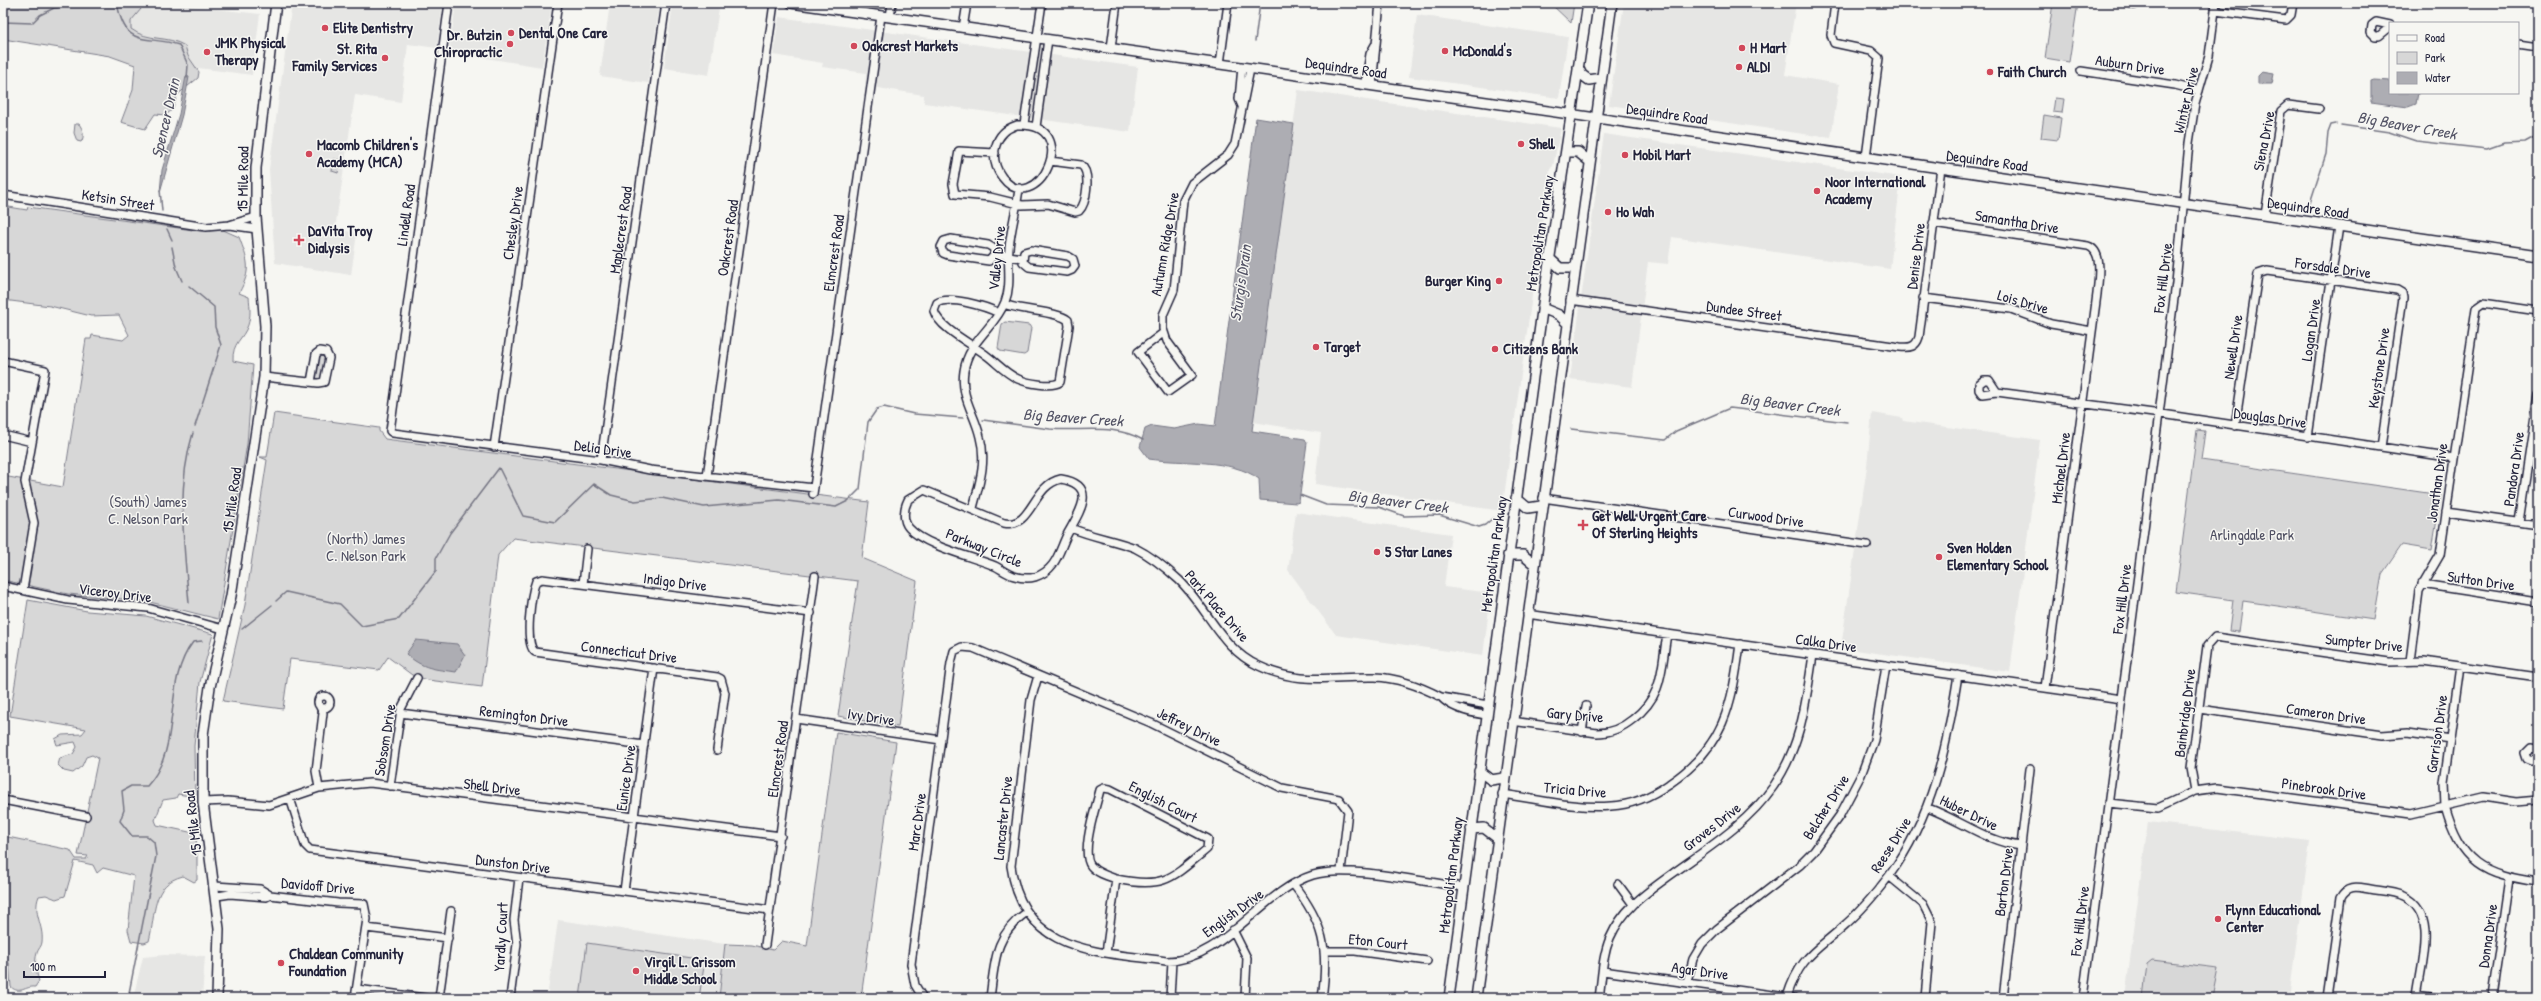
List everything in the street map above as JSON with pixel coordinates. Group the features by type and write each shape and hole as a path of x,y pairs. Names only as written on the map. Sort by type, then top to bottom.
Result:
{"main road":[{"name":"15 Mile Road","path":"217,998 220,952 216,891 204,802 202,757 206,709 231,596 264,377 264,303 256,217 258,143 276,3"},
{"name":"Dequindre Road","path":"791,3 1037,37 2538,255"},
{"name":"Metropolitan Parkway","path":"1449,998 1542,308 1588,3"},
{"path":"1476,998 1504,778 1612,3"},
{"path":"1578,67 1582,75 1589,80 1601,78"},
{"path":"1566,152 1578,152 1589,161"},
{"path":"1549,258 1560,268 1574,268"},
{"path":"1542,308 1559,315 1567,323"},
{"path":"1516,498 1528,508 1542,502"},
{"path":"1508,555 1523,555 1534,564"},
{"path":"1479,771 1491,780 1504,778"},
{"path":"1471,829 1484,828 1497,838"}],"street":[{"name":"Lindell Road","path":"390,431 388,426 450,3"},
{"name":"Chesley Drive","path":"494,447 558,3"},
{"name":"Maplecrest Road","path":"601,460 666,3"},
{"name":"Oakcrest Road","path":"707,476 774,3"},
{"name":"Elmcrest Road","path":"813,491 885,17 892,3"},
{"path":"964,28 967,3"},
{"path":"1030,125 1037,37 1042,3"},
{"path":"1111,48 1117,3"},
{"path":"1220,64 1228,3"},
{"path":"1369,85 1370,54 1374,45 1380,3"},
{"path":"1835,3 1831,35 1834,43 1871,51 1879,58 1866,157"},
{"path":"2130,3 2134,5 2140,3"},
{"name":"Winter Drive","path":"2183,204 2193,120 2199,91 2208,62 2216,3"},
{"path":"2215,11 2286,20 2291,15 2293,3"},
{"path":"1030,125 1048,39"},
{"path":"2519,44 2538,47"},
{"name":"Autumn Ridge Drive","path":"1163,333 1163,315 1174,290 1184,198 1192,182 1233,148 1237,138 1242,106 1239,99 1246,68"},
{"name":"Auburn Drive","path":"2081,71 2175,85 2199,91"},
{"name":"Siena Drive","path":"2265,216 2281,111 2285,106 2290,104 2320,109"},
{"path":"1030,125 1049,140 1050,161 1047,171 1040,181 1031,187 1019,188 1009,184 1002,176 996,165 995,153 998,140 1005,130 1030,125"},
{"path":"995,153 959,151 953,191 958,195 990,197 1017,204 1048,204 1075,212 1081,208 1087,175 1085,168 1081,165 1050,161"},
{"name":"Denise Drive","path":"1914,346 1919,337 1940,168"},
{"name":"Valley Drive","path":"973,508 983,467 982,446 966,404 963,383 965,364 973,346 999,313 1004,304 1009,283 1008,256 1019,188"},
{"name":"Ketsin Street","path":"3,195 198,226 229,225 257,229"},
{"name":"Fox Hill Drive","path":"2083,998 2159,414 2183,204"},
{"name":"Ketsin Street","path":"229,225 256,217"},
{"name":"Samantha Drive","path":"1933,223 2088,246 2096,251"},
{"name":"Logan Drive","path":"2308,437 2339,226"},
{"path":"950,239 988,245 993,248 995,254 991,260 985,260 948,255 943,253 942,247 944,241 950,239"},
{"path":"1027,251 1038,252 1071,257 1075,266 1072,270 1067,272 1029,267 1022,262 1022,258 1027,251"},
{"name":"Michael Drive","path":"2045,688 2092,331 2098,279 2096,251"},
{"path":"995,254 1022,258"},
{"name":"Forsdale Drive","path":"2260,272 2267,271 2397,290 2402,293"},
{"name":"Newell Drive","path":"2235,426 2256,280 2260,272"},
{"name":"Keystone Drive","path":"2381,447 2402,293"},
{"name":"Lois Drive","path":"1924,298 2011,310 2050,324 2092,331"},
{"path":"999,313 972,304 944,300 937,303 934,311 936,316 1002,370 1019,379 1051,384 1060,382 1069,326 1068,320 1059,316 1016,309 1004,304"},
{"name":"Dundee Street","path":"1570,300 1900,347 1914,346"},
{"name":"Jonathan Drive","path":"2410,661 2422,584 2438,559 2476,308 2479,304 2538,311"},
{"path":"1163,333 1167,341 1192,374 1168,392 1138,352 1163,333"},
{"path":"3,361 45,370 25,486 34,523 23,590"},
{"path":"264,377 311,382"},
{"name":"Douglas Drive","path":"1997,392 2159,414 2454,458"},
{"name":"Pandora Drive","path":"2519,522 2538,395"},
{"name":"Delia Drive","path":"390,431 393,433 494,447 601,460 650,470 707,476 813,491"},
{"path":"3,435 32,442"},
{"name":"Parkway Circle","path":"1061,479 1068,480 1080,489 1084,499 1082,509 1071,528 1057,559 1042,574 1023,578 971,559 917,534 908,526 904,519 904,511 908,500 924,490 973,508 1004,523 1014,523 1022,518 1048,483 1061,479"},
{"name":"Curwood Drive","path":"1542,502 1867,545"},
{"path":"2446,512 2538,525"},
{"name":"Park Place Drive","path":"1071,528 1134,548 1164,567 1191,594 1230,644 1257,666 1271,671 1309,679 1390,679 1422,687 1441,697 1486,715"},
{"path":"583,584 587,549"},
{"name":"Elmcrest Road","path":"765,945 781,836 815,576"},
{"name":"Indigo Drive","path":"536,581 542,579 811,613"},
{"name":"Connecticut Drive","path":"536,581 528,638 531,650 534,652 717,677 721,679 725,693 717,750"},
{"name":"Sutton Drive","path":"2422,584 2538,602"},
{"name":"Viceroy Drive","path":"3,586 68,600 148,608 223,629"},
{"name":"Calka Drive","path":"1527,614 2122,699"},
{"name":"Gary Drive","path":"1512,721 1597,733 1614,730 1623,726 1650,704 1660,683 1667,634"},
{"name":"Sumpter Drive","path":"2211,639 2220,637 2384,661 2410,661 2460,666 2538,677"},
{"name":"Bainbridge Drive","path":"2195,791 2191,772 2207,646 2211,639"},
{"name":"Tricia Drive","path":"1502,794 1579,806 1612,806 1639,800 1658,791 1691,768 1718,734 1730,707 1740,644"},
{"name":"Jeffrey Drive","path":"957,648 973,648 1151,722 1282,788 1339,798 1348,811 1342,871"},
{"name":"Marc Drive","path":"923,998 915,985 911,964 951,663 957,648"},
{"name":"Groves Drive","path":"1599,998 1602,971 1610,939 1632,903 1738,825 1772,787 1790,756 1801,728 1813,655"},
{"name":"Belcher Drive","path":"1687,982 1693,959 1702,944 1717,929 1800,865 1818,846 1840,815 1858,781 1874,740 1886,665"},
{"name":"Garrison Drive","path":"2460,666 2443,788 2445,806 2454,838 2463,850 2488,869 2509,878 2538,882"},
{"name":"Eunice Drive","path":"624,891 654,668"},
{"name":"Lancaster Drive","path":"1027,912 1015,889 1010,857 1031,700 1038,676"},
{"name":"Reese Drive","path":"1791,997 1793,977 1804,960 1846,924 1889,876 1928,808 1940,774 1949,734 1958,676"},
{"name":"Sobsom Drive","path":"390,786 400,713 404,700 417,678"},
{"name":"Park Place Drive","path":"1458,704 1488,705"},
{"path":"1582,732 1586,706"},
{"path":"319,788 316,771 323,709"},
{"name":"Cameron Drive","path":"2199,709 2382,735 2408,733 2450,739"},
{"name":"Remington Drive","path":"400,713 644,745"},
{"name":"Ivy Drive","path":"796,719 941,740"},
{"path":"2537,760 2526,760 2524,751 2532,747 2538,752"},
{"name":"Barton Drive","path":"2003,998 2030,769"},
{"name":"Shell Drive","path":"204,802 228,801 269,805 319,788 362,783 781,836"},
{"name":"English Court","path":"1104,788 1208,839 1207,849 1166,880 1149,884 1116,879 1099,872 1088,859 1092,817 1100,790 1104,788"},
{"name":"Pinebrook Drive","path":"2108,803 2158,808 2195,791 2223,788 2406,814 2420,813 2483,797 2516,802 2538,800"},
{"name":"Dunston Drive","path":"290,798 305,845 310,850 770,910"},
{"path":"3,800 86,816"},
{"name":"Huber Drive","path":"1928,808 1956,819 1989,838 2022,846"},
{"name":"English Drive","path":"1027,912 1040,928 1054,938 1078,948 1172,961 1198,954 1233,930 1293,884 1312,875 1342,871 1464,887"},
{"path":"1889,876 1923,904 1932,922 1925,998"},
{"name":"Yardly Court","path":"510,998 517,944 514,920 519,878"},
{"name":"Donna Drive","path":"2492,998 2509,878"},
{"path":"1106,953 1116,879"},
{"path":"1293,884 1315,916 1325,951 1322,998"},
{"path":"1618,884 1632,903"},
{"path":"2328,998 2340,902 2346,890 2357,887 2397,893 2412,902 2420,910 2425,928 2417,997 2439,998"},
{"name":"Davidoff Drive","path":"216,891 260,889 270,895 338,903 361,902 367,908 366,928 355,998"},
{"path":"439,998 451,911"},
{"path":"990,998 999,943 1007,928 1027,912"},
{"path":"366,928 448,938"},
{"path":"1233,930 1247,958 1245,998"},
{"name":"Eton Court","path":"1325,951 1354,951 1427,961"},
{"path":"1170,998 1173,979 1172,961"},
{"name":"Agar Drive","path":"1602,971 1791,997"},
{"path":"357,989 425,998"}],"shaded area":[{"path":"128,3 190,3 190,6 260,14 252,75 121,58"},
{"path":"292,3 443,3 437,48 408,44 401,102 355,95 335,229 357,233 351,275 275,263 269,169"},
{"path":"456,3 552,3 542,67 449,52"},
{"path":"610,3 660,3 648,83 600,76"},
{"path":"673,3 719,8 709,75 664,68"},
{"path":"1624,3 1796,3 1785,75 1839,84 1831,138 1609,105"},
{"path":"1417,15 1568,37 1559,98 1409,77"},
{"path":"779,17 1138,67 1130,132 924,103 924,95 865,86 866,73 822,67 823,63 773,55"},
{"path":"1298,90 1561,128 1553,166 1550,169 1502,511 1315,484 1321,433 1253,422"},
{"path":"1604,134 1901,177 1890,269 1672,237 1668,264 1648,262 1632,387 1570,379"},
{"name":"Sven Holden Elementary School","path":"1872,413 1902,418 1903,421 2040,440 2010,672 1841,648 1867,466"},
{"path":"1296,512 1451,534 1444,587 1491,593 1483,656 1336,635 1288,570"},
{"name":"Flynn Educational Center","path":"2148,822 2310,841 2289,998 2125,998"},
{"name":"Virgil L. Grissom Middle School","path":"558,920 725,944 719,998 547,998"},
{"path":"164,955 205,956 202,998 133,998 143,957"}],"green space":[{"path":"3,3 137,3 141,9 131,21 131,29 144,36 172,41 185,46 188,56 199,72 198,78 177,95 173,109 166,115 155,114 145,129 121,122 133,90 135,65 110,56 3,39"},
{"path":"1550,3 1574,3 1571,23"},
{"path":"2053,3 2078,3 2069,62 2045,58"},
{"path":"2055,98 2064,99 2062,113 2053,112"},
{"path":"2044,115 2061,118 2058,140 2041,138"},
{"path":"75,124 79,124 82,128 83,138 81,142 77,141 74,133"},
{"path":"334,159 340,160 338,173 332,171"},
{"name":"(South) James C. Nelson Park","path":"3,206 27,210 28,207 200,231 221,229 239,237 245,252 247,271 246,278 239,293 249,297 250,315 246,330 234,349 233,361 253,365 247,444 218,619 146,601 68,594 3,580 3,476 63,487 86,339 91,339 92,335 123,340 129,335 119,315 91,316 50,306 3,300"},
{"path":"1005,322 1029,325 1031,328 1027,353 1024,355 1000,351 998,348 1002,324"},
{"path":"323,354 325,357 323,378 319,380 315,377 319,355"},
{"name":"(North) James C. Nelson Park","path":"274,413 379,428 379,431 385,439 869,502 862,558 917,581 898,727 838,716 858,581 513,538 498,555 482,687 428,680 412,675 388,657 379,670 290,659 283,709 223,701 245,605 267,460 260,457 267,457"},
{"name":"Arlingdale Park","path":"2197,430 2205,431 2201,460 2441,495 2432,550 2402,545 2382,574 2374,620 2243,601 2239,632 2229,631 2233,600 2176,592"},
{"path":"28,600 87,611 146,616 213,634 200,682 194,746 195,797 178,794 176,798 163,800 155,820 157,825 194,833 197,844 197,880 194,882 183,876 173,880 165,886 160,893 154,911 149,941 144,943 131,941 128,930 134,876 103,868 97,873 93,865 75,861 65,896 56,899 46,895 39,896 37,902 37,914 42,942 36,957 36,970 39,981 35,987 17,990 11,987 9,963 3,957 3,836 70,850 76,859 86,859 88,856 78,855 98,758 92,755 86,757 82,766 73,773 64,771 58,765 60,758 73,754 77,747 75,742 57,745 55,739 62,735 82,734 86,729 10,716"},
{"path":"836,732 896,742 861,998 719,998 725,944 752,945 773,950 782,941 807,946"},
{"path":"587,943 705,960 699,998 580,998"},
{"path":"2152,960 2218,968 2212,998 2143,998 2147,964"}],"water":[{"path":"2262,72 2274,74 2272,84 2258,84 2258,76"},
{"path":"186,76 189,77 182,115 160,192 162,170 179,114"},
{"path":"2371,81 2389,81 2389,94 2418,94 2416,104 2408,107 2371,102"},
{"path":"1256,118 1294,124 1252,431 1305,439 1307,443 1299,502 1296,503 1260,500 1259,479 1248,472 1206,463 1149,459 1140,447 1145,429 1152,426 1174,429 1199,424 1215,426"},
{"path":"416,640 457,644 465,655 456,672 429,668 418,663 406,654"}],"waterway":[{"name":"Spencer Drain","path":"57,3 57,8"},
{"name":"Spencer Drain","path":"3,22 32,23 40,15 54,8 85,3"},
{"name":"Spencer Drain","path":"117,3 121,18 131,34 138,38 179,45 188,65 187,78"},
{"name":"Sturgis Drain","path":"1255,41 1260,3"},
{"name":"Big Beaver Creek","path":"2310,203 2326,154 2328,133 2331,125 2336,124"},
{"name":"Big Beaver Creek","path":"2341,125 2389,132 2416,141 2487,149 2504,143 2525,142 2538,135"},
{"name":"Spencer Drain","path":"160,190 162,211"},
{"name":"Spencer Drain","path":"167,229 172,240"},
{"name":"Spencer Drain","path":"172,247 176,267 182,281"},
{"name":"Spencer Drain","path":"189,286 214,307 215,327 221,345 195,426"},
{"name":"Big Beaver Creek","path":"276,601 286,592 340,604 362,626 399,619 436,571 436,558 450,533 499,468 523,516 555,522 594,484 611,495 635,501 662,498 704,507 779,500 836,507 848,501 860,489 868,422 877,409 884,407 914,414 963,418"},
{"name":"Big Beaver Creek","path":"1571,429 1665,440 1676,431 1730,408 1847,422"},
{"name":"Big Beaver Creek","path":"983,420 1062,430 1109,430 1132,435 1143,440"},
{"name":"Spencer Drain","path":"189,603 184,539 183,496 184,475 193,433"},
{"name":"Big Beaver Creek","path":"1300,495 1326,505 1379,507 1404,516 1439,515 1479,527 1485,525 1493,518"},
{"name":"Big Beaver Creek","path":"242,629 272,605"},
{"name":"Big Beaver Creek","path":"128,998 156,856 154,842 147,836 132,836 120,821 124,810 122,791 131,786 147,786 158,770 165,753 174,695 183,659 193,642 202,641"}],"place":[{"name":"Elite Dentistry","path":"325,28"},
{"name":"Dental One Care","path":"511,33"},
{"name":"Dr. Butzin Chiropractic","path":"510,44"},
{"name":"Oakcrest Markets","path":"854,46"},
{"name":"H Mart","path":"1742,48"},
{"name":"McDonald's","path":"1445,51"},
{"name":"JMK Physical Therapy","path":"207,52"},
{"name":"St. Rita Family Services","path":"385,58"},
{"name":"ALDI","path":"1739,67"},
{"name":"Faith Church","path":"1990,72"},
{"name":"Shell","path":"1521,144"},
{"name":"Macomb Children's Academy (MCA)","path":"309,154"},
{"name":"Mobil Mart","path":"1625,155"},
{"name":"Noor International Academy","path":"1817,191"},
{"name":"Ho Wah","path":"1608,212"},
{"name":"DaVita Troy Dialysis","path":"299,240"},
{"name":"Burger King","path":"1499,281"},
{"name":"Target","path":"1316,347"},
{"name":"Citizens Bank","path":"1495,349"},
{"name":"Get Well Urgent Care Of Sterling Heights","path":"1583,525"},
{"name":"5 Star Lanes","path":"1377,552"},
{"name":"Sven Holden Elementary School","path":"1939,557"},
{"name":"Flynn Educational Center","path":"2218,919"},
{"name":"Chaldean Community Foundation","path":"281,963"},
{"name":"Virgil L. Grissom Middle School","path":"636,971"}]}
